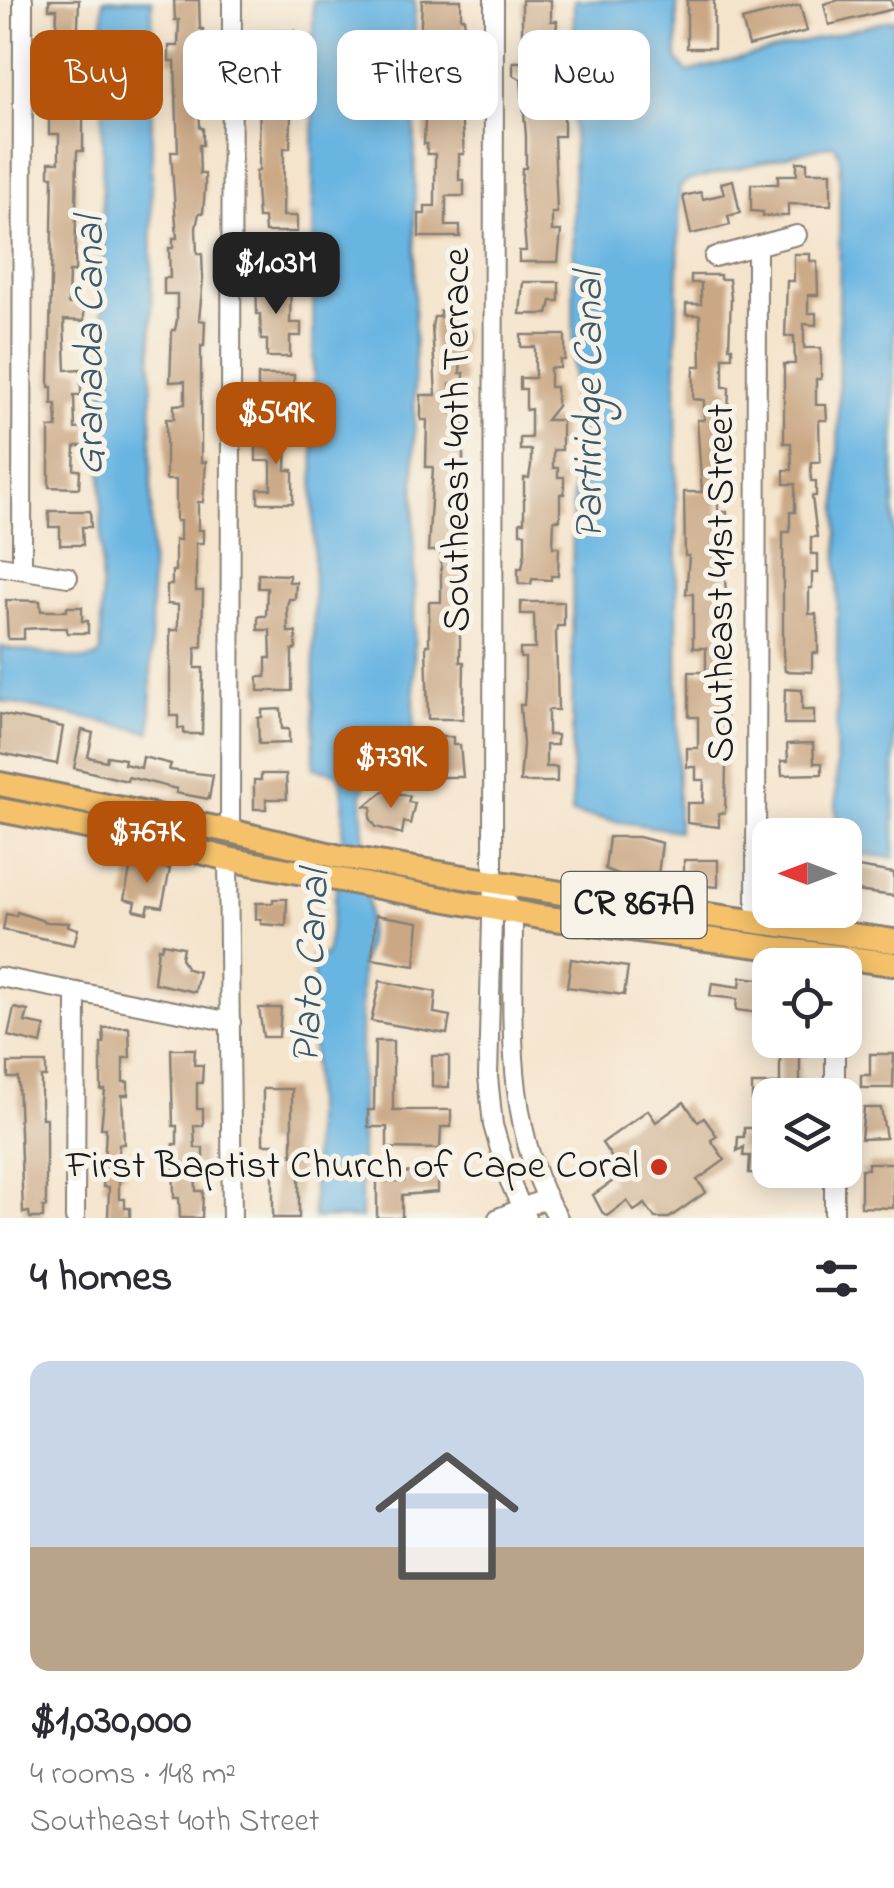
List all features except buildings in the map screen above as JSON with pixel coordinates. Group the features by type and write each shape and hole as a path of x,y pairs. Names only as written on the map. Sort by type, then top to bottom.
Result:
{"main road":[{"name":"CR 867A","path":"0,784 268,840 374,887 757,948"},
{"name":"CR 867A","path":"0,810 228,859 335,868 374,862 616,902 752,919"},
{"path":"195,850 216,842 230,830"},
{"path":"228,859 268,840"},
{"path":"735,944 752,928"},
{"name":"CR 867A","path":"809,928 894,941"},
{"path":"848,948 894,950"},
{"name":"CR 867A","path":"862,963 894,964"}],"street":[{"path":"22,0 22,569"},
{"path":"230,830 232,0"},
{"name":"Southeast 40th Terrace","path":"494,0 493,880 502,910"},
{"path":"714,257 798,236"},
{"name":"Southeast 41st Street","path":"756,818 757,246"},
{"path":"0,566 68,577"},
{"path":"228,859 232,1218"},
{"path":"502,910 519,1106 527,1145 558,1218"},
{"path":"502,910 488,1077 490,1109 508,1178 524,1213"},
{"path":"0,977 231,1022"},
{"path":"74,1218 76,992"},
{"path":"834,1188 834,1218"},
{"path":"498,1218 524,1213 548,1198"}],"water":[{"path":"103,0 152,0 152,30 103,30"},
{"path":"313,0 415,0 415,30 337,30 337,120 415,120 414,786 371,781 365,784 362,795 368,930 361,963 361,1218 313,1218 313,954 326,956 344,808 337,773 314,768 313,120 317,120 317,30 313,30"},
{"name":"Partiridge Canal","path":"574,0 677,0 677,59 687,72 894,19 894,858 862,854 862,818 836,818 840,158 831,145 687,181 680,187 676,354 678,831 572,814 574,120 650,120 650,30 574,30"},
{"path":"103,120 152,120 151,732 0,701 0,647 85,660 101,652"}],"place":[{"name":"First Baptist Church of Cape Coral","path":"659,1167"}],"water label":[{"name":"Granada Canal","path":"91,346"},
{"name":"Plato Canal","path":"312,967"}]}
